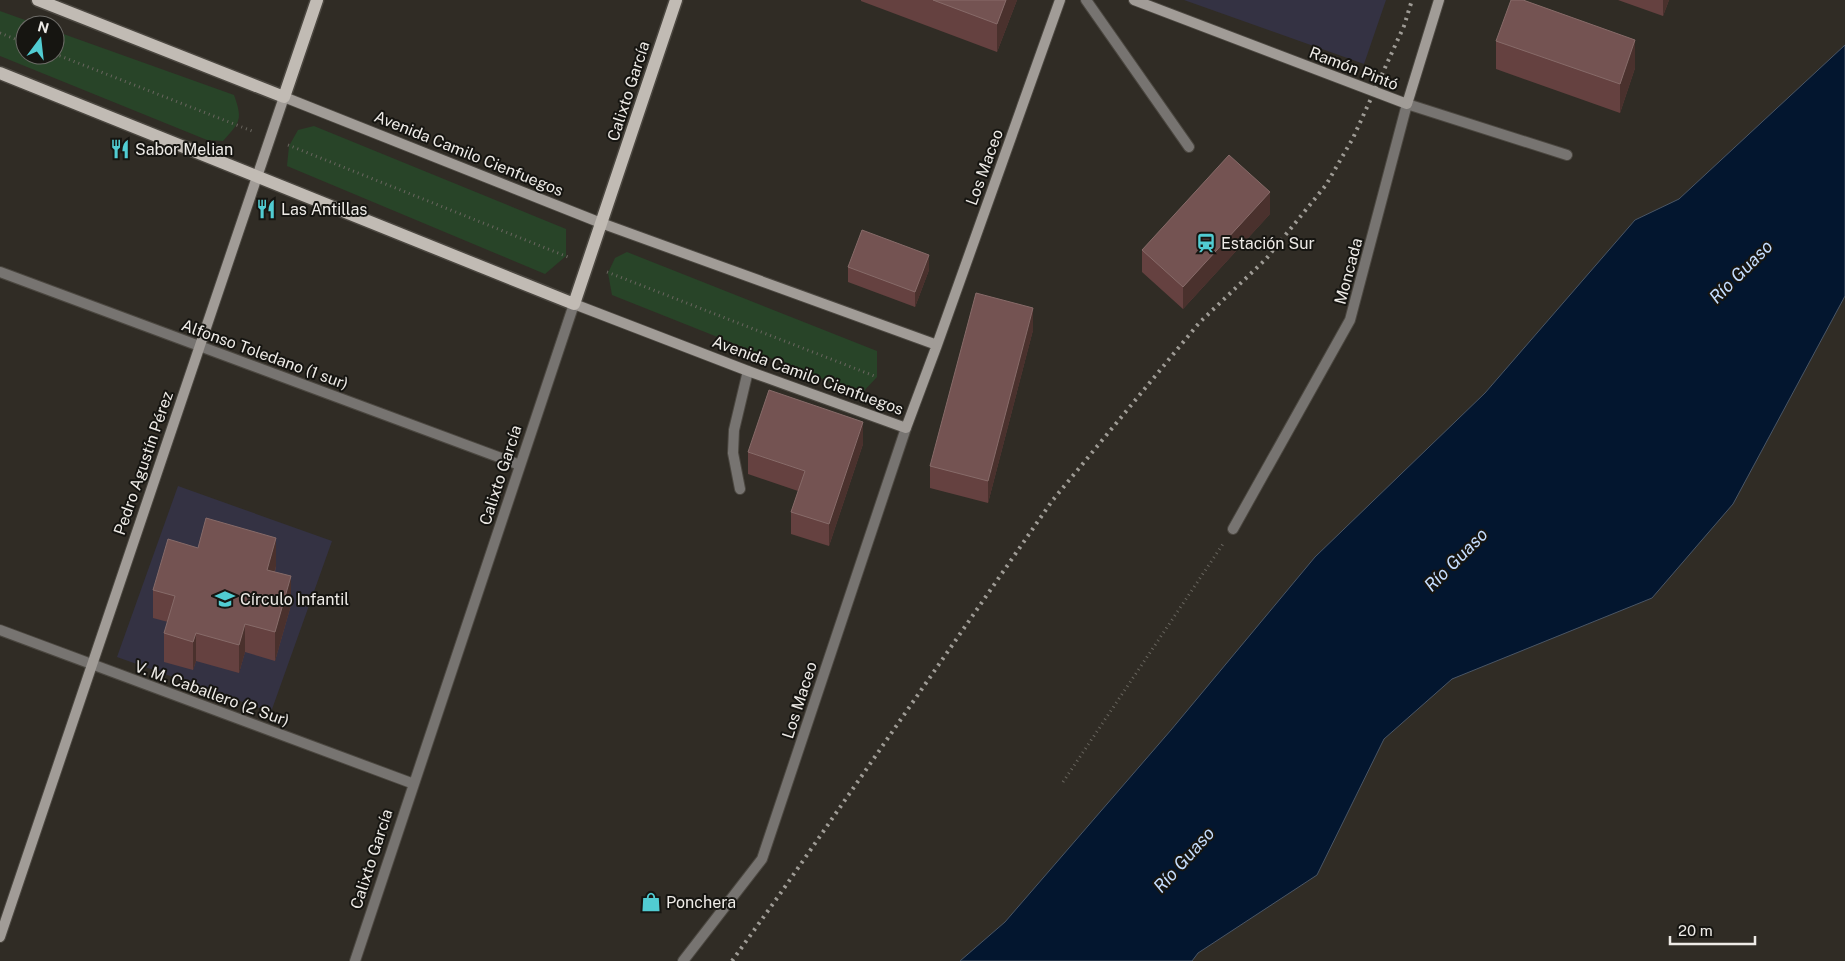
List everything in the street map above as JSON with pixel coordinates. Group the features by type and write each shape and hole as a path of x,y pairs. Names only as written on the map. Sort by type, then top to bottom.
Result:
{"main road":[{"name":"Avenida Camilo Cienfuegos","path":"0,73 574,304 748,371 906,428 937,345 601,224 38,0"},
{"name":"Pedro Agustín Pérez","path":"0,937 317,0"},
{"name":"Calixto García","path":"574,304 676,0"},
{"name":"Los Maceo","path":"937,345 1060,0"},
{"name":"Ramón Pintó","path":"1134,0 1407,104"},
{"name":"Moncada","path":"1407,104 1439,0"}],"street":[{"path":"1086,0 1189,147"},
{"name":"Ramón Pintó","path":"1407,104 1567,155"},
{"name":"Moncada","path":"1233,529 1350,320 1407,104"},
{"name":"Alfonso Toledano (1 sur)","path":"0,272 520,465"},
{"name":"Calixto García","path":"354,961 574,304"},
{"path":"740,490 733,453 734,430 748,371"},
{"name":"Los Maceo","path":"684,961 762,859 906,428"},
{"name":"V. M. Caballero (2 Sur)","path":"0,630 414,784"}],"path":[{"path":"0,33 15,39"},
{"path":"65,58 587,265 877,377"},
{"path":"1063,782 1233,529"}],"shaded area":[{"path":"1184,0 1386,0 1364,64"},
{"name":"Círculo Infantil","path":"178,486 332,541 271,712 117,657"}],"green space":[{"path":"0,11 15,16 15,62 0,56"},
{"path":"65,35 234,95 239,116 236,125 223,141 207,140 22,65 65,65"},
{"path":"314,126 566,229 566,256 545,274 287,166 289,146 298,130"},
{"path":"627,252 877,351 877,377 861,394 612,295 608,273 615,258"}],"water":[{"name":"Río Guaso","path":"1845,45 1845,296 1733,504 1652,598 1452,679 1384,739 1317,875 1198,953 1192,961 960,961 1005,922 1171,730 1315,557 1485,393 1635,220 1679,199"}],"building":[{"path":"933,0 1006,0 997,24"},
{"path":"1511,0 1523,0 1635,40 1620,84 1496,41"},
{"name":"Estación Sur","path":"1229,155 1270,192 1183,287 1142,250"},
{"path":"862,230 929,255 915,292 848,267"},
{"path":"976,293 1033,308 988,481 930,466"},
{"path":"769,390 863,422 829,524 791,512 805,471 748,452"},
{"path":"206,518 276,538 267,570 291,576 275,632 245,624 239,645 196,633 193,642 164,633 175,596 153,590 168,539 198,548"}],"railway":[{"path":"732,961 1052,501 1199,323 1266,259 1326,185 1353,138 1404,26 1412,0"}],"place":[{"name":"Sabor Melian","path":"120,149"},
{"name":"Las Antillas","path":"266,209"},
{"name":"Estación Sur","path":"1206,243"},
{"name":"Círculo Infantil","path":"225,599"},
{"name":"Ponchera","path":"651,902"}]}
